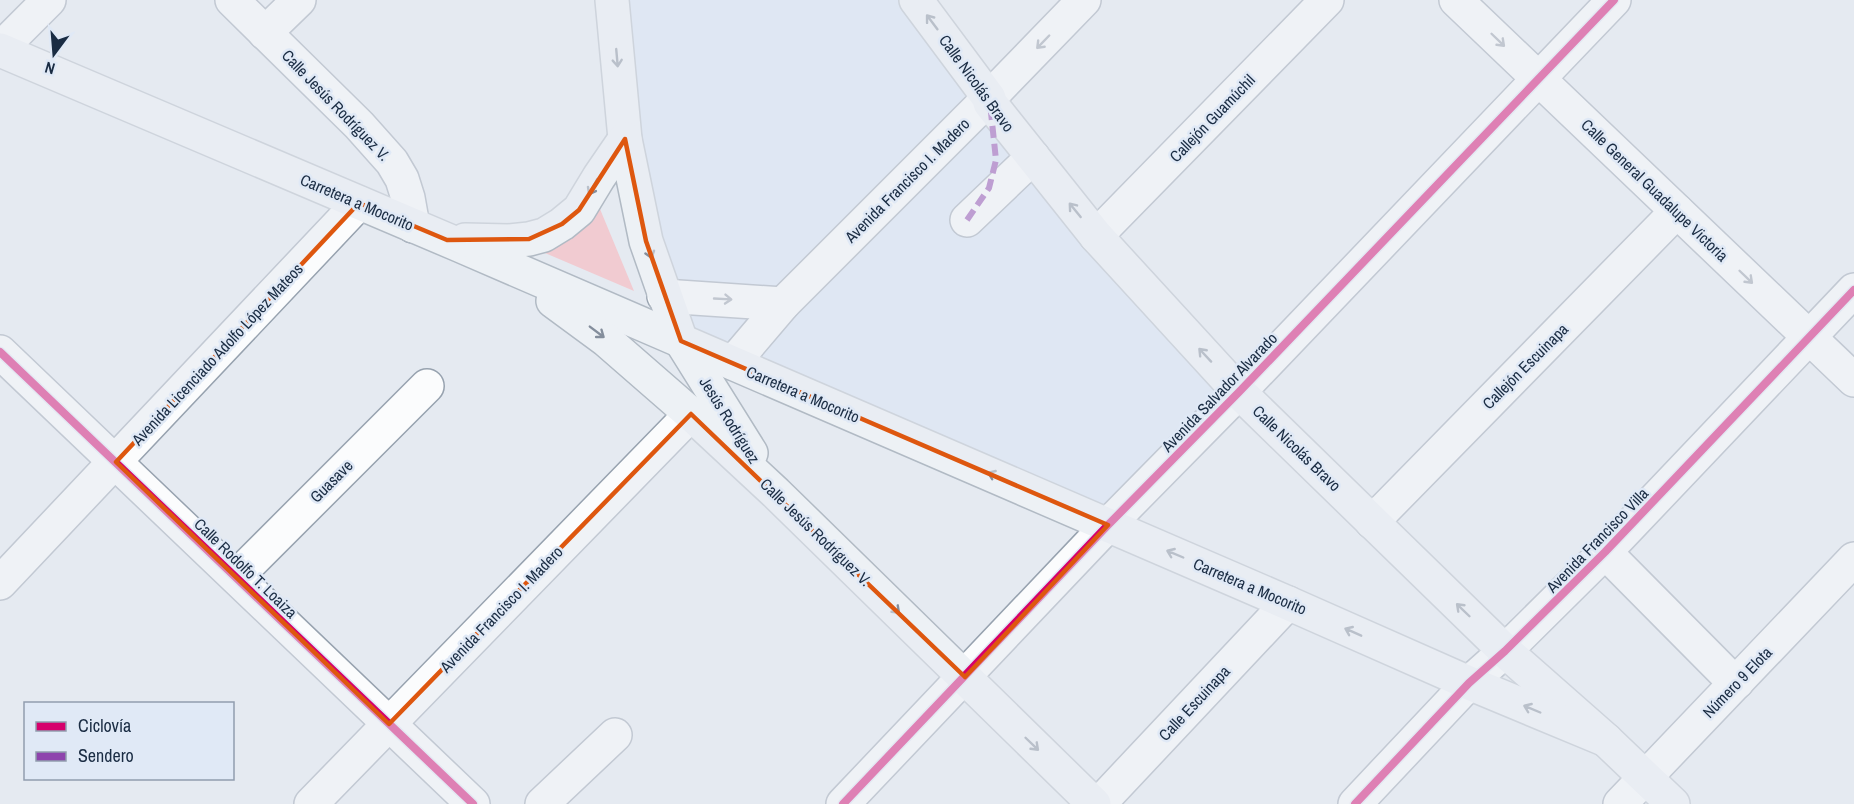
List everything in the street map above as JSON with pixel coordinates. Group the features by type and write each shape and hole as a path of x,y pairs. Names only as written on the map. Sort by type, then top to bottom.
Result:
{"main road":[{"name":"Jesús Rodríguez","path":"612,0 625,139 646,241 664,296 683,344 776,493"},
{"name":"Calle Nicolás Bravo","path":"916,0 989,98 990,103 1096,236 1239,392 1505,651 1606,740 1673,804"},
{"name":"Carretera a Mocorito","path":"0,50 453,242 683,344 733,363 1469,683 1606,740"},
{"path":"453,242 529,239 553,230 579,210 598,177 625,139"},
{"name":"Calle Jesús Rodríguez V.","path":"453,242 538,290 606,339 776,493 1094,804"}],"street":[{"path":"0,50 49,0"},
{"name":"Calle Jesús Rodríguez V.","path":"232,0 359,125 392,162 402,178 413,226"},
{"path":"265,33 299,0"},
{"name":"Avenida Francisco I. Madero","path":"733,363 783,304 1084,0"},
{"name":"Callejón Guamúchil","path":"1096,236 1327,0"},
{"name":"Calle General Guadalupe Victoria","path":"1456,0 1854,380"},
{"name":"Avenida Salvador Alvarado","path":"843,804 1108,525 1239,392 1614,0"},
{"path":"968,220 1033,158"},
{"name":"Avenida Licenciado Adolfo López Mateos","path":"0,583 359,203"},
{"name":"Callejón Escuinapa","path":"1372,522 1677,211"},
{"name":"Avenida Francisco Villa","path":"1355,804 1469,683 1505,651 1605,552 1854,290"},
{"path":"664,296 783,304"},
{"name":"Calle Rodolfo T. Loaiza","path":"0,351 473,804"},
{"name":"Guasave","path":"236,577 427,386"},
{"name":"Avenida Francisco I. Madero","path":"311,804 691,414"},
{"path":"1605,552 1725,673 1737,682"},
{"name":"Número 9 Elota","path":"1620,804 1854,560"},
{"name":"Calle Escuinapa","path":"1099,804 1288,603"},
{"path":"542,804 615,735"}],"highlighted area":[{"path":"625,139 646,241 681,341 1108,525 965,677 691,414 389,724 116,462 359,203 447,240 529,239 562,224 579,210"}],"shaded area":[{"path":"598,0 921,0 1239,392 1108,525 678,329"},
{"path":"600,209 634,291 545,253 575,234"}],"marked path":[{"path":"967,220 989,188 996,160 990,103"}],"cycle path":[{"path":"843,804 1108,525 1239,392 1614,0"},
{"path":"1355,804 1469,683 1505,651 1605,552 1854,290"},
{"path":"0,352 473,804"}]}
